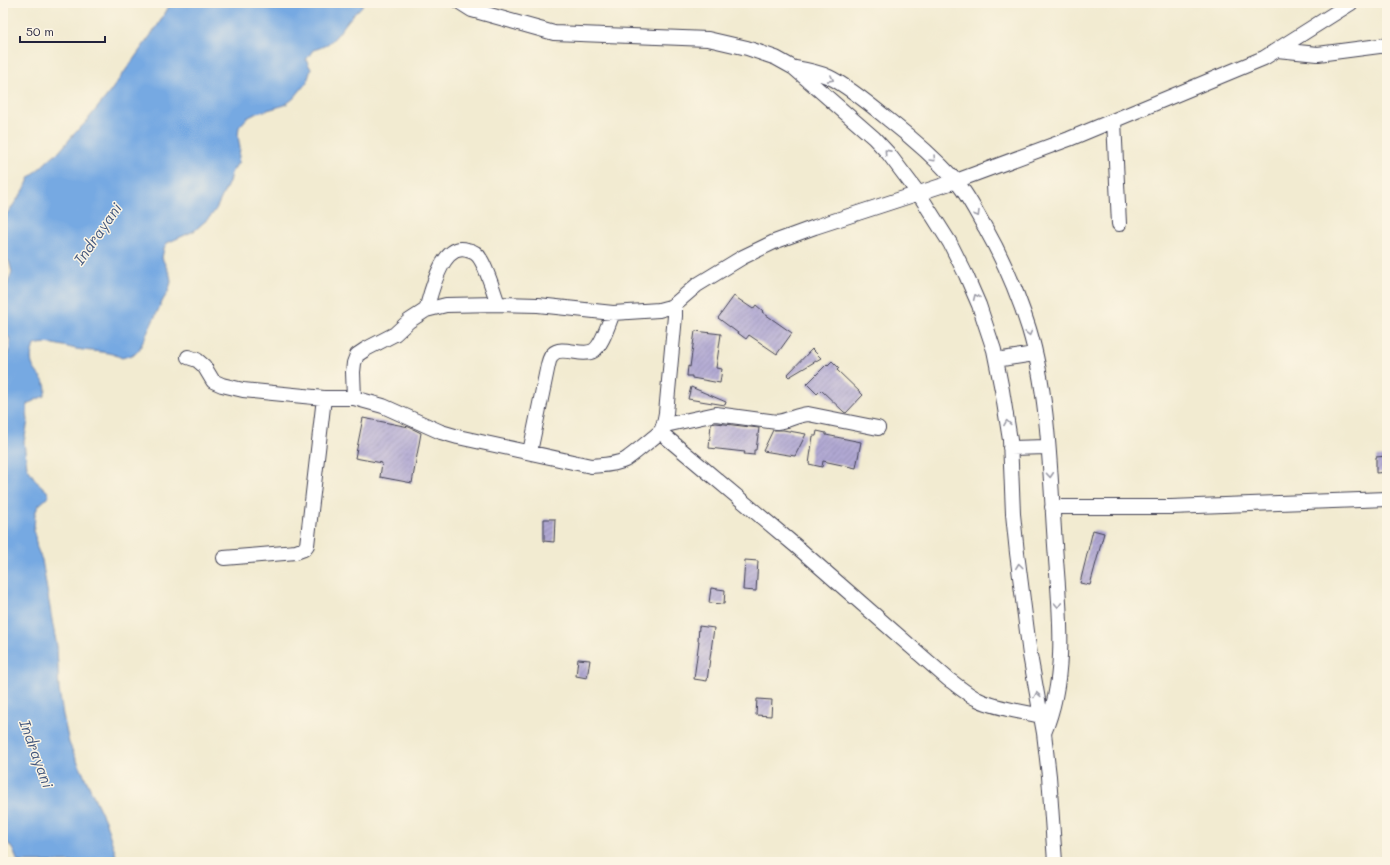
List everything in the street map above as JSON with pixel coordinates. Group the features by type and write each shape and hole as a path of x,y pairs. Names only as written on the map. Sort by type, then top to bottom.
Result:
{"street":[{"path":"461,3 472,10 554,33 708,39 776,58 794,68 874,138 888,153 919,194 950,243 966,275 979,305 996,360 1002,390 1010,448 1013,514 1030,655 1044,733 1049,776 1055,862"},
{"path":"354,398 353,372 357,355 366,348 395,334 409,321 426,310 446,305 498,304 538,305 613,312 659,310 675,304 697,285 743,257 774,242 815,227 956,182 1070,140 1264,58 1351,3"},
{"path":"1278,50 1318,54 1387,45"},
{"path":"794,68 812,71 830,78 860,97 909,135 956,182 977,213 1014,284 1029,331 1040,380 1048,447 1060,640 1059,674 1055,702 1044,733"},
{"path":"1114,121 1119,224"},
{"path":"426,310 438,273 446,258 455,250 463,248 476,254 482,261 498,304"},
{"path":"662,428 666,413 675,304"},
{"path":"530,452 548,365 552,354 561,351 588,353 593,351 600,342 613,312"},
{"path":"996,360 1034,354"},
{"path":"188,357 197,360 204,366 213,381 222,385 243,390 324,398 354,398 383,406 440,432 591,466 625,460 662,428 716,414 776,422 786,421 800,414 808,414 878,428"},
{"path":"224,558 296,552 307,545 324,398"},
{"path":"662,428 962,690 979,700 994,705 1041,716"},
{"path":"1010,448 1048,447"},
{"path":"1052,507 1171,507 1387,499"}],"water":[{"name":"Indrayani","path":"171,3 364,3 332,41 327,45 313,50 306,60 311,69 307,82 294,98 285,105 257,113 247,118 239,127 238,136 240,148 238,163 231,173 229,182 216,209 211,216 194,231 167,243 164,248 162,258 170,275 171,282 168,292 139,350 135,354 122,358 108,353 46,343 34,345 31,361 46,387 46,391 44,396 27,404 28,421 24,442 27,467 36,481 47,491 49,496 38,506 35,514 34,530 37,548 42,560 57,646 59,690 63,715 69,743 106,823 118,862 18,862 13,850 3,836 3,364 8,354 10,340 9,337 3,335 3,290 6,288 12,272 9,261 3,261 3,219 24,190 30,177 59,152 110,92 158,25"}],"building":[{"path":"734,296 753,309 756,305 763,311 762,312 792,333 777,354 749,335 746,339 718,318"},
{"path":"695,331 721,334 716,368 722,369 720,383 687,376 688,366 690,367"},
{"path":"812,349 821,358 789,377 787,375"},
{"path":"832,361 839,368 837,370 863,395 846,413 821,390 817,394 807,384"},
{"path":"691,387 726,402 725,405 688,399"},
{"path":"363,418 409,427 421,433 412,483 380,477 382,463 355,458"},
{"path":"716,423 759,428 754,455 744,454 745,452 709,448 711,424"},
{"path":"773,430 783,430 806,434 795,456 763,451"},
{"path":"817,431 826,433 826,435 861,442 856,468 823,461 822,467 809,464 813,436 816,436"},
{"path":"1387,456 1387,472 1376,473 1376,457"},
{"path":"544,519 555,519 554,542 544,541"},
{"path":"1093,530 1104,533 1090,585 1080,583"},
{"path":"745,560 758,561 756,591 743,590"},
{"path":"711,588 725,590 724,604 709,603"},
{"path":"699,626 714,628 707,681 694,679 699,641"},
{"path":"578,659 590,660 587,678 576,676"},
{"path":"757,699 772,700 771,716 756,715"}]}
